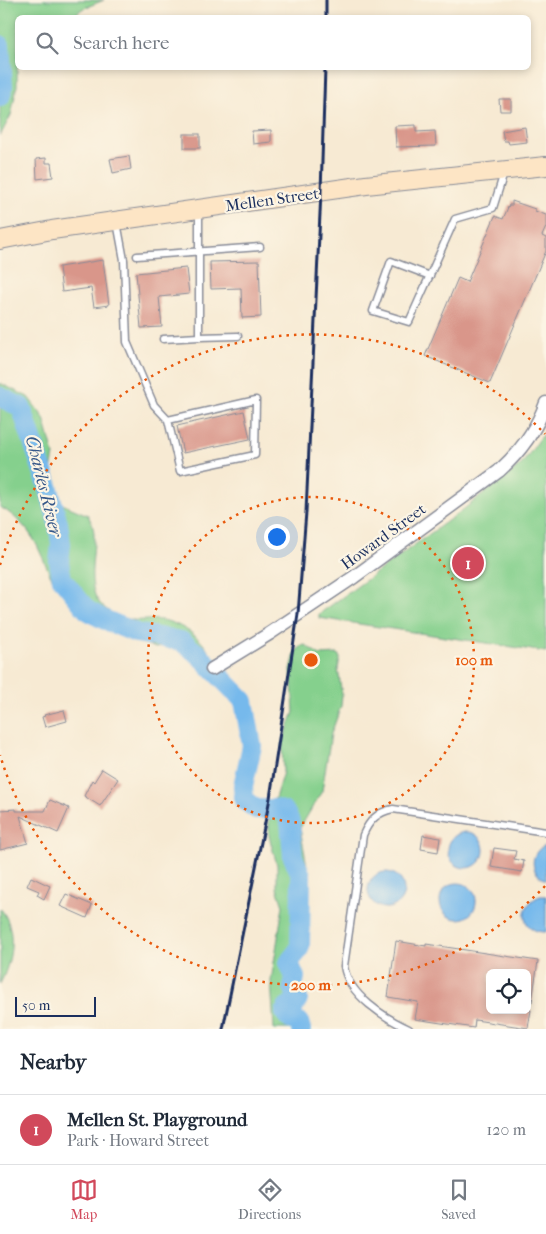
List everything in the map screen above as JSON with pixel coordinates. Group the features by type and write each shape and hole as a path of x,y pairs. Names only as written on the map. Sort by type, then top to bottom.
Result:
{"street":[{"name":"Mellen Street","path":"0,240 366,185 546,166"},
{"name":"Howard Street","path":"212,669 338,588 499,471 514,457 535,429 546,403"}],"lane":[{"path":"430,276 391,261 374,311 409,322 430,276 455,219 493,208 506,170"},
{"path":"199,209 199,337"},
{"path":"117,221 124,260 127,342 154,405 168,420 180,471 255,455 256,400 168,420"},
{"path":"138,256 260,247"},
{"path":"163,339 238,336"},
{"path":"409,1029 388,1019 353,988 346,977 344,966 363,836 367,825 376,816 394,809 546,832"}],"green space":[{"path":"0,0 104,0 82,9 75,15 15,15 15,70 17,70 17,86 11,115 0,136"},
{"path":"0,383 28,397 44,418 54,455 50,476 55,494 62,504 88,515 93,526 92,580 97,600 110,612 121,617 132,620 163,620 185,629 196,637 209,652 207,660 197,658 175,645 168,644 155,648 106,627 73,605 60,590 29,532 18,520 0,507"},
{"path":"546,430 546,652 319,618 319,614 460,512 522,464"},
{"path":"305,645 320,655 338,654 340,658 338,669 342,695 341,706 331,734 322,791 300,828 309,877 290,976 298,1029 274,1029 271,981 283,906 277,888 277,865 269,836 269,818 283,772 282,743 294,712 291,669 295,653 300,646"},
{"path":"0,908 6,916 9,925 11,945 8,965 0,984"}],"water":[{"path":"466,832 473,833 479,837 483,843 483,857 479,863 473,867 466,868 459,867 453,863 449,857 448,850 449,843 453,837 459,833"},
{"path":"546,845 546,880 536,873 533,862 536,852"},
{"path":"386,872 393,873 399,877 403,883 403,897 399,903 393,907 386,908 379,907 373,903 369,897 368,890 369,883 373,877 379,873"},
{"path":"458,883 465,884 471,888 475,894 475,908 471,914 465,918 458,919 451,918 445,914 441,908 440,901 441,894 445,888 451,884"},
{"path":"540,896 546,896 546,932 531,928 525,918 528,906"}],"building":[{"path":"499,99 511,99 511,111 500,111"},
{"path":"416,125 416,132 435,131 436,146 396,147 395,126"},
{"path":"525,127 527,142 509,144 508,141 504,141 502,131"},
{"path":"271,130 271,142 253,144 252,131"},
{"path":"184,134 200,134 200,148 184,148"},
{"path":"129,156 131,169 113,173 110,159"},
{"path":"46,158 46,163 51,163 53,177 37,179 36,159"},
{"path":"512,201 546,215 546,227 542,236 546,238 546,251 490,383 425,356 458,278 467,282 495,216 503,219 509,205 512,205"},
{"path":"103,260 109,305 94,307 91,288 62,292 59,267"},
{"path":"259,261 261,317 242,318 241,288 211,289 210,262"},
{"path":"186,268 189,294 159,297 162,327 141,328 136,273"},
{"path":"244,411 250,439 183,453 177,426"},
{"path":"64,710 67,721 45,727 42,717 44,715"},
{"path":"102,769 118,779 100,806 84,796 92,780 94,782"},
{"path":"50,800 69,808 58,833 20,816 28,843 0,850 0,810 45,811"},
{"path":"423,835 440,838 438,852 421,849"},
{"path":"494,848 516,851 514,859 524,861 522,872 491,867"},
{"path":"31,877 50,886 44,899 37,895 39,891 27,886"},
{"path":"66,894 92,905 87,918 60,906"},
{"path":"396,941 538,961 532,1002 531,969 486,969 486,1014 530,1014 528,1028 475,1020 474,1028 415,1019 418,1002 388,997"}],"waterway":[{"name":"Charles River","path":"0,45 3,86 0,97"},
{"name":"Charles River","path":"0,397 21,407 48,486 58,523 61,544 59,562 62,579 87,610 103,619 136,633 181,641 198,654 244,701 252,746 243,786 244,800 256,809 277,809 285,812 290,822 293,857 301,875 300,946 289,963 295,977 293,987 298,999 295,1005 291,1005 286,1009 285,1013 290,1019 299,1022 301,1029"}],"railway":[{"path":"326,0 326,15"},
{"path":"223,1029 270,798 298,614 306,512 325,70"}],"place":[{"name":"Mellen St. Playground","path":"468,563"}]}
